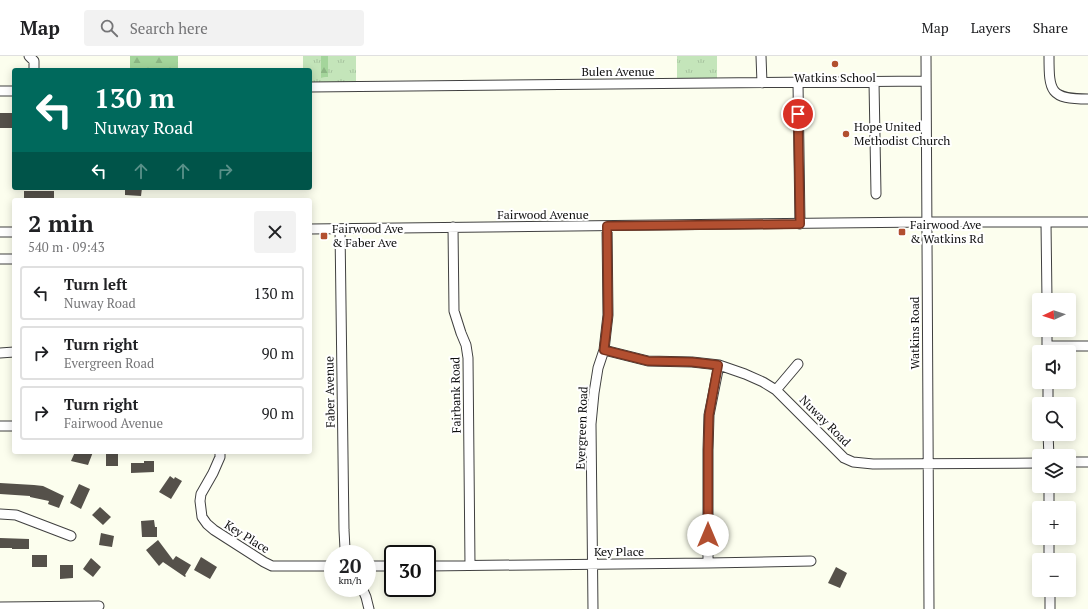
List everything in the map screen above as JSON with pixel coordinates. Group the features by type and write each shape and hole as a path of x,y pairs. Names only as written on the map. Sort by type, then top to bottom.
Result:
{"street":[{"path":"761,56 762,83"},
{"name":"Watkins Road","path":"926,56 929,609"},
{"path":"1049,56 1049,72 1053,90 1057,94 1066,98 1088,99"},
{"name":"Bulen Avenue","path":"312,87 926,81"},
{"path":"874,82 876,194"},
{"path":"798,83 800,224"},
{"path":"0,91 12,91"},
{"name":"Fairwood Avenue","path":"312,229 927,222 1088,222"},
{"path":"1046,223 1047,293"},
{"name":"Evergreen Road","path":"593,609 591,424 594,393 598,368 604,350 608,315 607,226"},
{"name":"Fairbank Road","path":"454,227 454,310 466,345 468,358 470,565"},
{"name":"Faber Avenue","path":"340,229 345,545"},
{"path":"0,232 12,232"},
{"path":"0,259 12,259"},
{"path":"1076,347 1088,346"},
{"name":"Nuway Road","path":"604,350 648,361 692,362 718,365 763,382 776,390 836,451 844,458 853,462 862,464 1032,463"},
{"path":"0,353 12,352"},
{"path":"776,390 798,364"},
{"path":"708,563 709,415 718,365"},
{"path":"0,426 12,426"},
{"name":"Key Place","path":"220,454 213,473 201,494 200,501 202,517 206,524 272,566 324,566"},
{"path":"1076,462 1088,462"},
{"path":"0,514 16,515 71,536"},
{"name":"Key Place","path":"436,566 811,562"},
{"path":"366,597 369,609"},
{"path":"1050,597 1050,609"},
{"path":"0,607 99,606"}],"green space":[{"path":"130,56 178,56 178,68 130,68"},
{"path":"303,56 321,56 321,78 328,77 328,56 356,56 356,83 312,84 312,68 303,68"},
{"path":"321,56 328,56 328,77 321,78"},
{"path":"677,56 717,56 717,79 677,79"}],"building":[{"path":"0,113 12,113 12,128 0,128"},
{"path":"125,190 142,190 141,196 125,195"},
{"path":"24,191 54,191 54,198 24,198"},
{"path":"74,454 92,454 88,465 71,461"},
{"path":"106,454 118,454 118,466 106,466"},
{"path":"144,461 154,461 154,472 131,473 131,463 144,463"},
{"path":"170,476 174,479 175,477 182,481 171,499 159,492"},
{"path":"0,483 43,486 64,496 59,508 48,504 49,501 30,496 0,494"},
{"path":"79,484 90,489 81,509 70,503"},
{"path":"100,507 111,517 103,525 92,515"},
{"path":"154,520 155,527 157,527 157,537 142,537 141,521"},
{"path":"101,533 114,536 112,547 99,545"},
{"path":"0,538 29,539 29,549 0,548"},
{"path":"158,540 173,560 176,556 191,565 185,577 163,562 159,566 146,550"},
{"path":"32,555 47,555 47,567 32,567"},
{"path":"201,557 217,567 210,579 194,570"},
{"path":"91,558 101,567 93,577 83,569"},
{"path":"60,565 73,565 73,578 60,579"},
{"path":"836,567 847,573 840,588 828,583"}],"place":[{"name":"Watkins School","path":"835,64"},
{"name":"Hope United Methodist Church","path":"846,134"},
{"name":"Fairwood Ave & Watkins Rd","path":"902,232"},
{"name":"Fairwood Ave & Faber Ave","path":"324,236"}],"route":[{"path":"708,535 709,415 718,365 692,362 648,361 604,350 608,315 607,226 800,224 798,114"}]}
